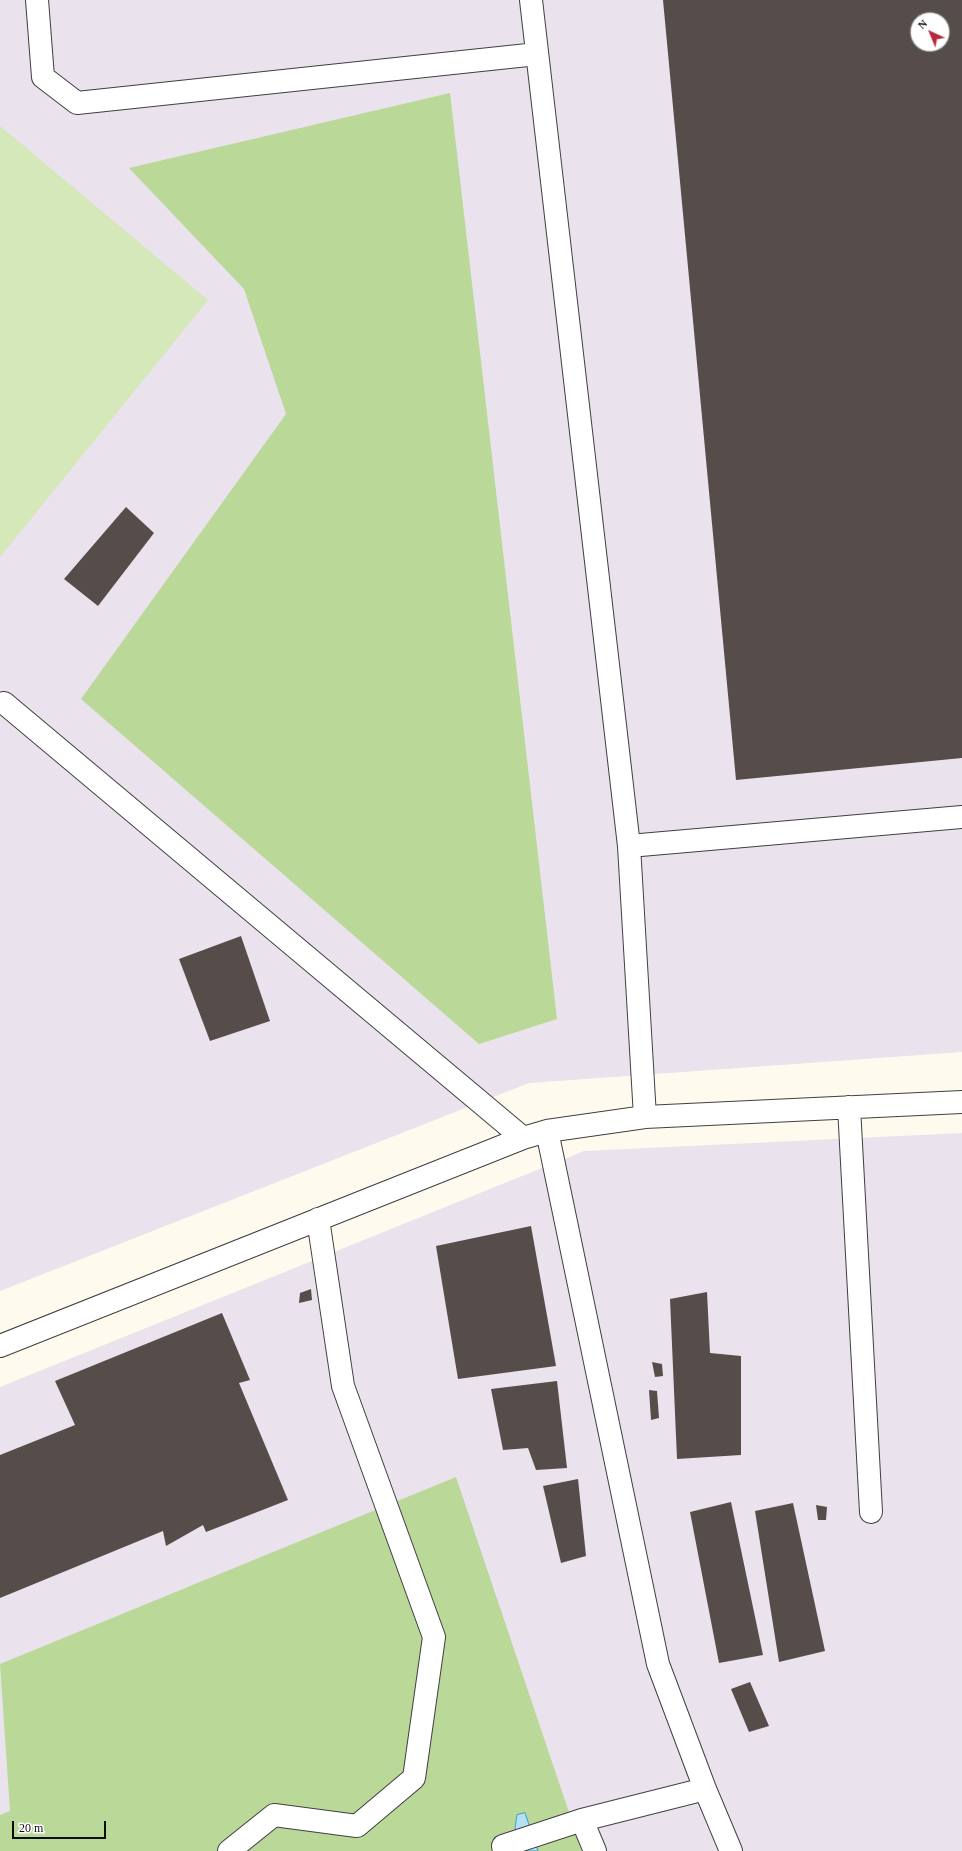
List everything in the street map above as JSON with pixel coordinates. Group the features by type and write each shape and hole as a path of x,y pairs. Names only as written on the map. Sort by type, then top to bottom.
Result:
{"street":[{"path":"37,0 44,77 77,103 537,54"},
{"path":"531,0 629,846 645,1117"},
{"path":"4,703 523,1138"},
{"path":"629,846 962,817"},
{"path":"0,1346 523,1138 547,1130 645,1117 962,1102"},
{"path":"848,1107 871,1512"},
{"path":"547,1130 658,1664 705,1789 731,1851"},
{"path":"228,1851 274,1815 357,1826 414,1778 431,1660 434,1637 343,1386 318,1219"},
{"path":"504,1851 503,1846 582,1820 705,1789"},
{"path":"582,1820 595,1851"}],"shaded area":[{"path":"0,0 962,0 962,1052 529,1083 0,1291"},
{"path":"962,1133 962,1851 0,1851 0,1387 584,1151"}],"green space":[{"path":"450,93 557,1019 479,1044 81,699 286,414 244,289 129,168"},
{"path":"0,126 208,300 0,557"},
{"path":"456,1477 582,1851 0,1851 0,1815 10,1811 0,1664"}],"water":[{"path":"525,1813 538,1851 523,1851 515,1828 517,1815"}],"building":[{"path":"663,0 962,0 962,758 736,780"},
{"path":"126,507 154,533 98,606 64,579"},
{"path":"241,936 270,1021 210,1041 179,959"},
{"path":"531,1226 556,1366 458,1379 436,1246"},
{"path":"311,1289 312,1300 299,1303 300,1293"},
{"path":"707,1292 710,1353 741,1356 741,1455 677,1459 670,1299"},
{"path":"222,1313 250,1380 239,1383 288,1500 206,1532 203,1525 166,1546 163,1531 0,1598 0,1455 75,1425 55,1381"},
{"path":"652,1362 662,1364 663,1376 655,1377"},
{"path":"557,1381 567,1468 536,1470 528,1448 503,1450 491,1389"},
{"path":"649,1390 657,1391 659,1418 651,1420"},
{"path":"578,1479 586,1556 561,1563 543,1486"},
{"path":"731,1502 763,1655 719,1663 690,1512"},
{"path":"793,1503 825,1651 779,1662 755,1511"},
{"path":"816,1505 827,1507 826,1520 818,1520"},
{"path":"750,1682 769,1726 749,1732 731,1689"}]}
